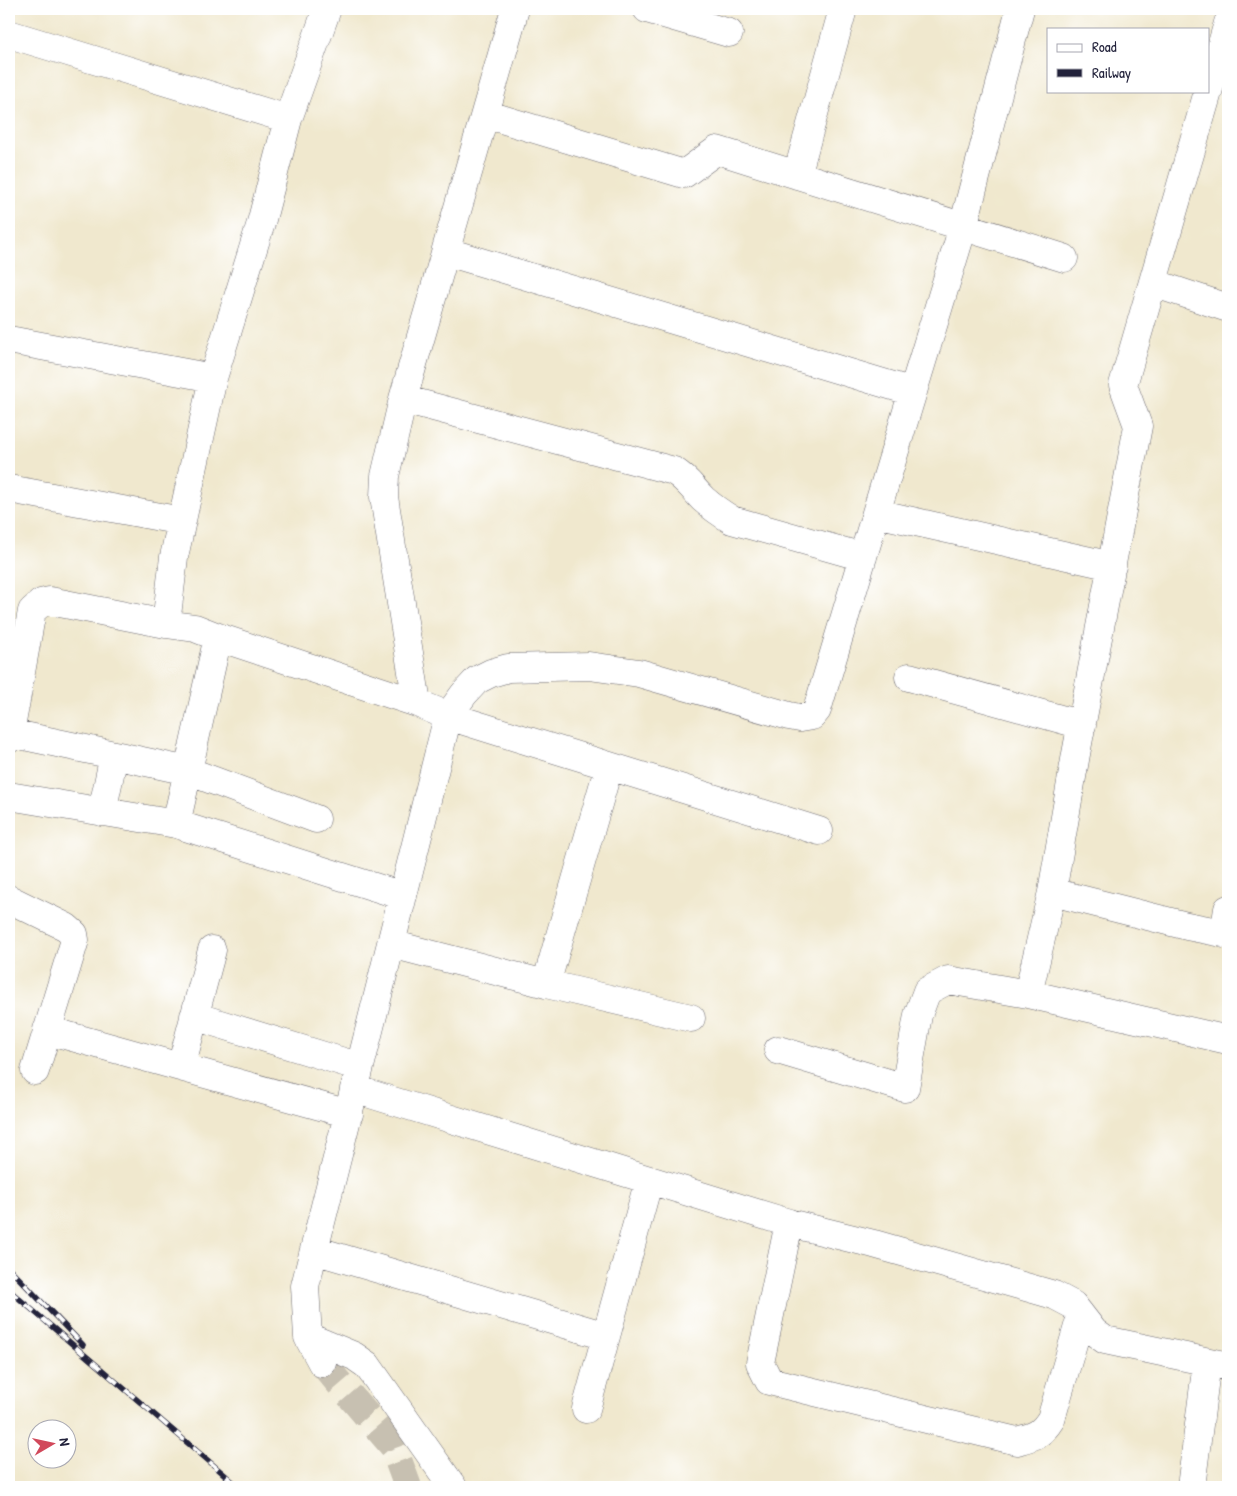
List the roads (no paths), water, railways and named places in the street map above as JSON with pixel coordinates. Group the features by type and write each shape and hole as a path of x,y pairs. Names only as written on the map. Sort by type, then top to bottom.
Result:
{"street":[{"path":"166,624 174,557 213,378 261,223 288,119 327,9"},
{"path":"417,703 384,497 386,476 403,399 447,252 515,9"},
{"path":"647,9 730,33"},
{"path":"798,175 843,9"},
{"path":"322,1363 308,1337 305,1286 448,716 477,680 491,673 508,668 589,666 639,673 789,716 800,718 812,716 817,710 963,227 1020,9"},
{"path":"1210,85 1228,23"},
{"path":"9,34 288,119"},
{"path":"1028,994 1052,892 1138,426 1124,385 1208,92 1228,98"},
{"path":"485,114 684,174 716,150 1064,258"},
{"path":"447,252 913,392"},
{"path":"1153,283 1228,308"},
{"path":"9,340 213,378"},
{"path":"403,399 674,471 690,483 702,498 718,512 732,520 863,558"},
{"path":"9,489 182,521"},
{"path":"876,513 1112,566"},
{"path":"316,819 188,771 114,755 9,736 17,645 32,611 41,603 50,601 195,628 417,703 448,716 819,831"},
{"path":"176,824 218,637"},
{"path":"909,677 1082,725"},
{"path":"102,812 114,755"},
{"path":"546,984 609,766"},
{"path":"9,796 176,824 402,896"},
{"path":"1052,892 1187,926 1227,926"},
{"path":"9,899 66,927 74,934 75,940 35,1071"},
{"path":"391,944 546,984 691,1018"},
{"path":"181,1067 212,950"},
{"path":"778,1050 905,1088 918,1015 927,990 948,980 1028,994 1228,1040"},
{"path":"194,1016 354,1090 789,1223 874,1244 1054,1295 1073,1305 1094,1332 1105,1340 1218,1364 1191,1487"},
{"path":"48,1030 181,1067 354,1090"},
{"path":"586,1409 649,1180"},
{"path":"789,1223 760,1363 769,1381 1017,1441 1034,1437 1044,1431 1051,1419 1081,1316"},
{"path":"314,1250 606,1336"},
{"path":"308,1337 354,1356 367,1366 453,1487"}],"tunnel":[{"path":"322,1363 393,1446 408,1487"}],"railway":[{"path":"9,1268 83,1345"},
{"path":"9,1290 239,1487"}]}
